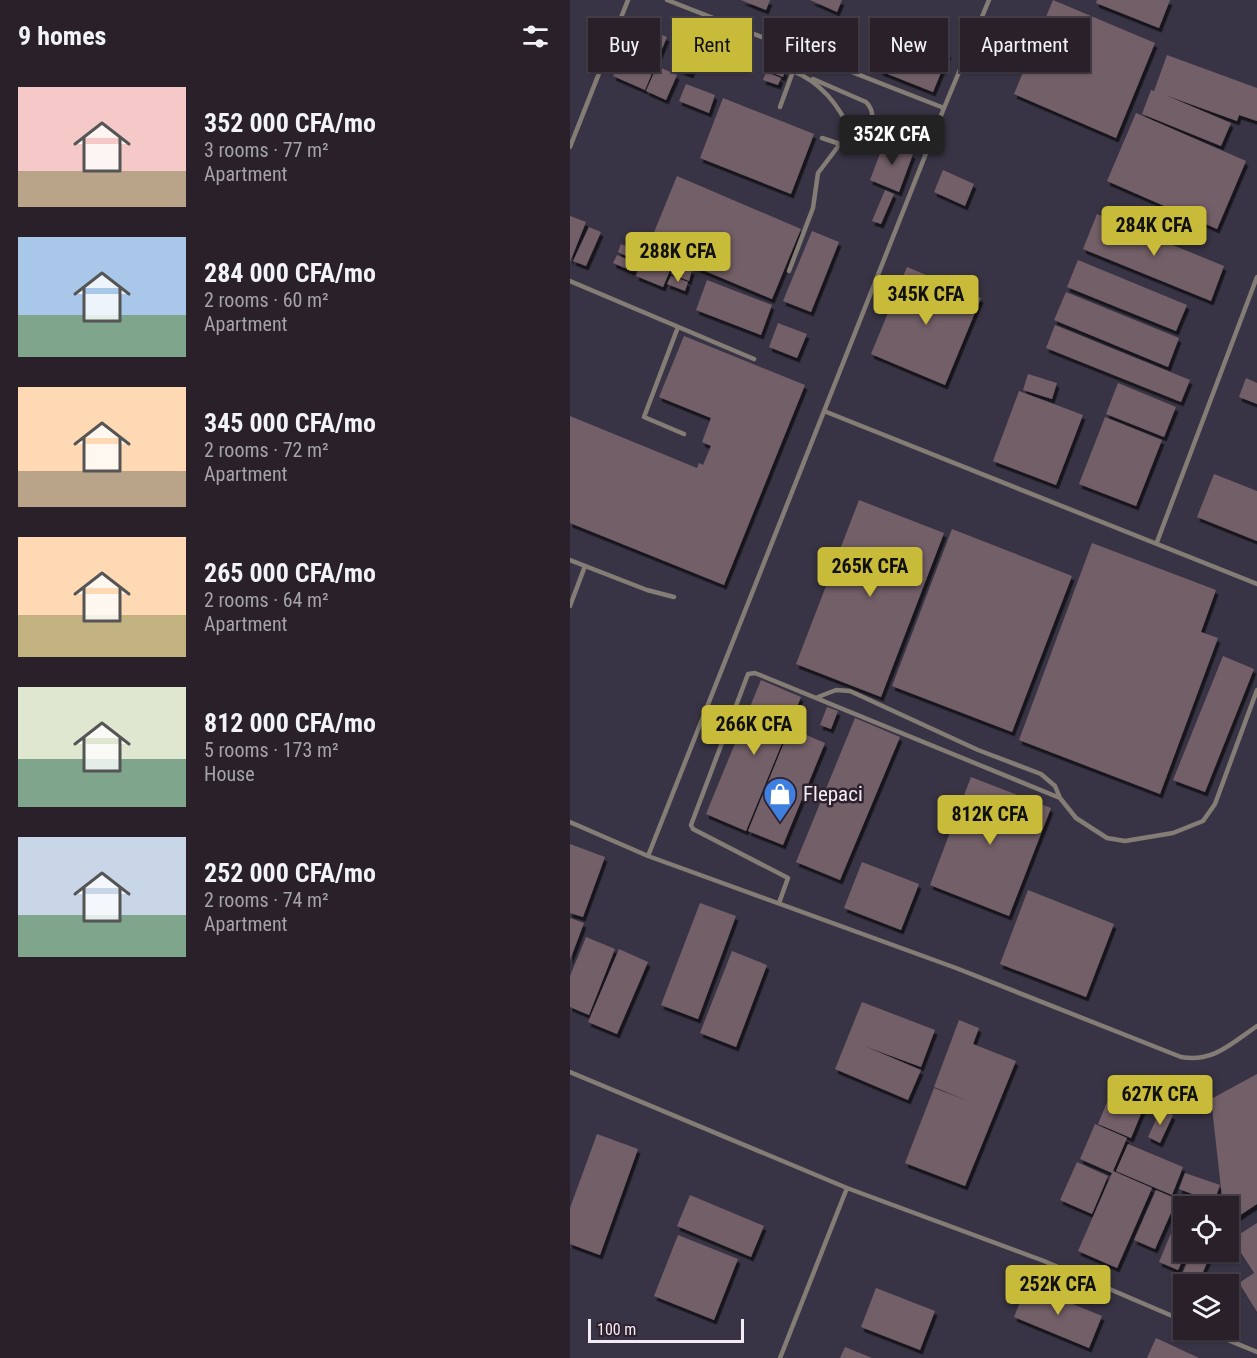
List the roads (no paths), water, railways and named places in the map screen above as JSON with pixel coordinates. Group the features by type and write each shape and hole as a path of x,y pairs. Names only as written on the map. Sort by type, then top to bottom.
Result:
{"lane":[{"path":"570,147 628,0"},
{"path":"667,0 764,38"},
{"path":"648,856 944,108 989,0"},
{"path":"780,107 793,72"},
{"path":"789,271 813,208 818,173 840,144 852,135 870,127 871,108 856,97 796,72"},
{"path":"851,72 944,108"},
{"path":"813,79 844,114 852,135"},
{"path":"822,138 840,144"},
{"path":"1157,542 1257,277"},
{"path":"570,281 754,359"},
{"path":"678,327 644,417 684,434"},
{"path":"824,411 1157,542 1257,584"},
{"path":"570,560 647,590 674,597"},
{"path":"570,606 585,566"},
{"path":"779,903 788,878 693,829 691,822 748,674 755,673 818,698 1060,798"},
{"path":"818,698 836,690 850,691 978,750 1041,774 1055,786 1060,798 1076,818 1107,838 1125,841 1144,839 1196,826 1203,821 1215,804 1257,690"},
{"path":"570,822 648,856 956,968 1181,1057 1197,1060 1212,1057 1257,1026"},
{"path":"570,1072 847,1188 1044,1261 1173,1317"},
{"path":"780,1358 847,1188"},
{"path":"1228,1340 1257,1352"}],"place":[{"name":"Flepaci","path":"780,823"}]}
